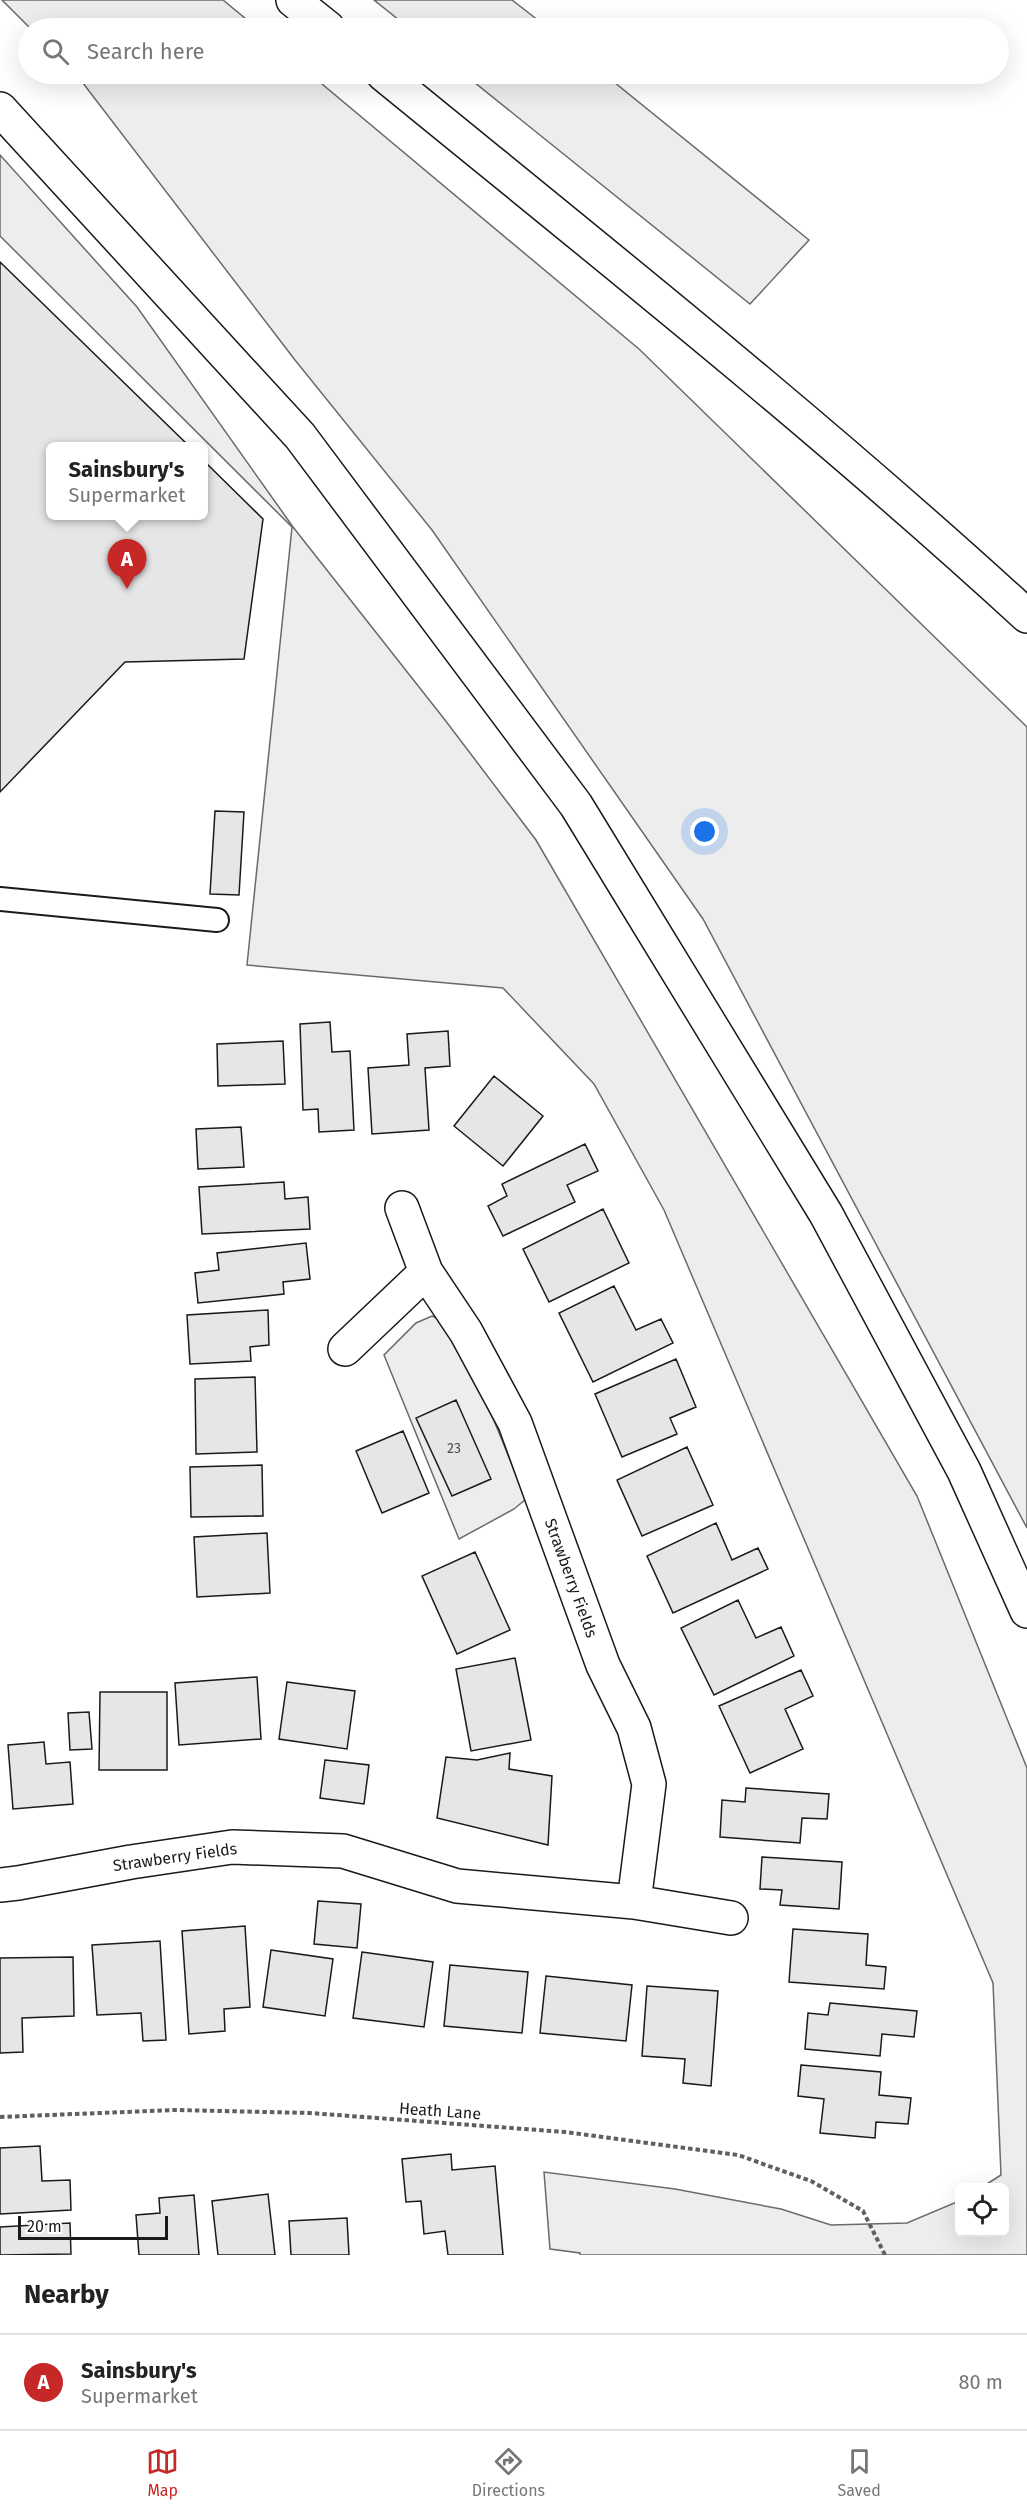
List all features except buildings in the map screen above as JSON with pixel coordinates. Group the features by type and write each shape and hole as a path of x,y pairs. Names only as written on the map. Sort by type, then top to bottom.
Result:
{"main road":[{"path":"293,0 316,18"},
{"path":"395,84 934,530 1027,616"},
{"path":"0,109 300,436 576,805 826,1214 964,1471 1027,1611"},
{"name":"Strawberry Fields","path":"402,1208 426,1272 466,1332 515,1423 603,1665 634,1728 649,1785 634,1902"},
{"path":"345,1349 426,1272"},
{"name":"Strawberry Fields","path":"0,1884 18,1883 131,1862 232,1847 344,1851 457,1886 634,1902 731,1918"}],"lane":[{"path":"0,899 217,920"}],"path":[{"name":"Heath Lane","path":"0,2117 175,2110 299,2113 565,2132 738,2155 811,2181 863,2211 885,2255"}],"shaded area":[{"path":"2,0 223,0 245,18 20,18"},
{"path":"374,0 512,0 535,18 396,18"},
{"path":"84,84 322,84 639,349 1027,727 1027,1528 703,919 432,530 295,360"},
{"path":"476,84 616,84 809,240 750,304"},
{"path":"0,155 137,307 293,527 536,840 917,1496 1027,1768 1027,2255 580,2255 580,2253 550,2249 544,2172 675,2189 781,2209 831,2225 907,2223 955,2203 955,2237 1009,2237 1009,2183 988,2183 1001,2175 993,1983 664,1210 594,1084 503,988 247,965 292,527 0,236"},
{"path":"432,1316 449,1323 468,1357 526,1499 514,1509 459,1539 384,1355 416,1323"}],"place":[{"name":"Sainsbury's","path":"127,589"}]}
